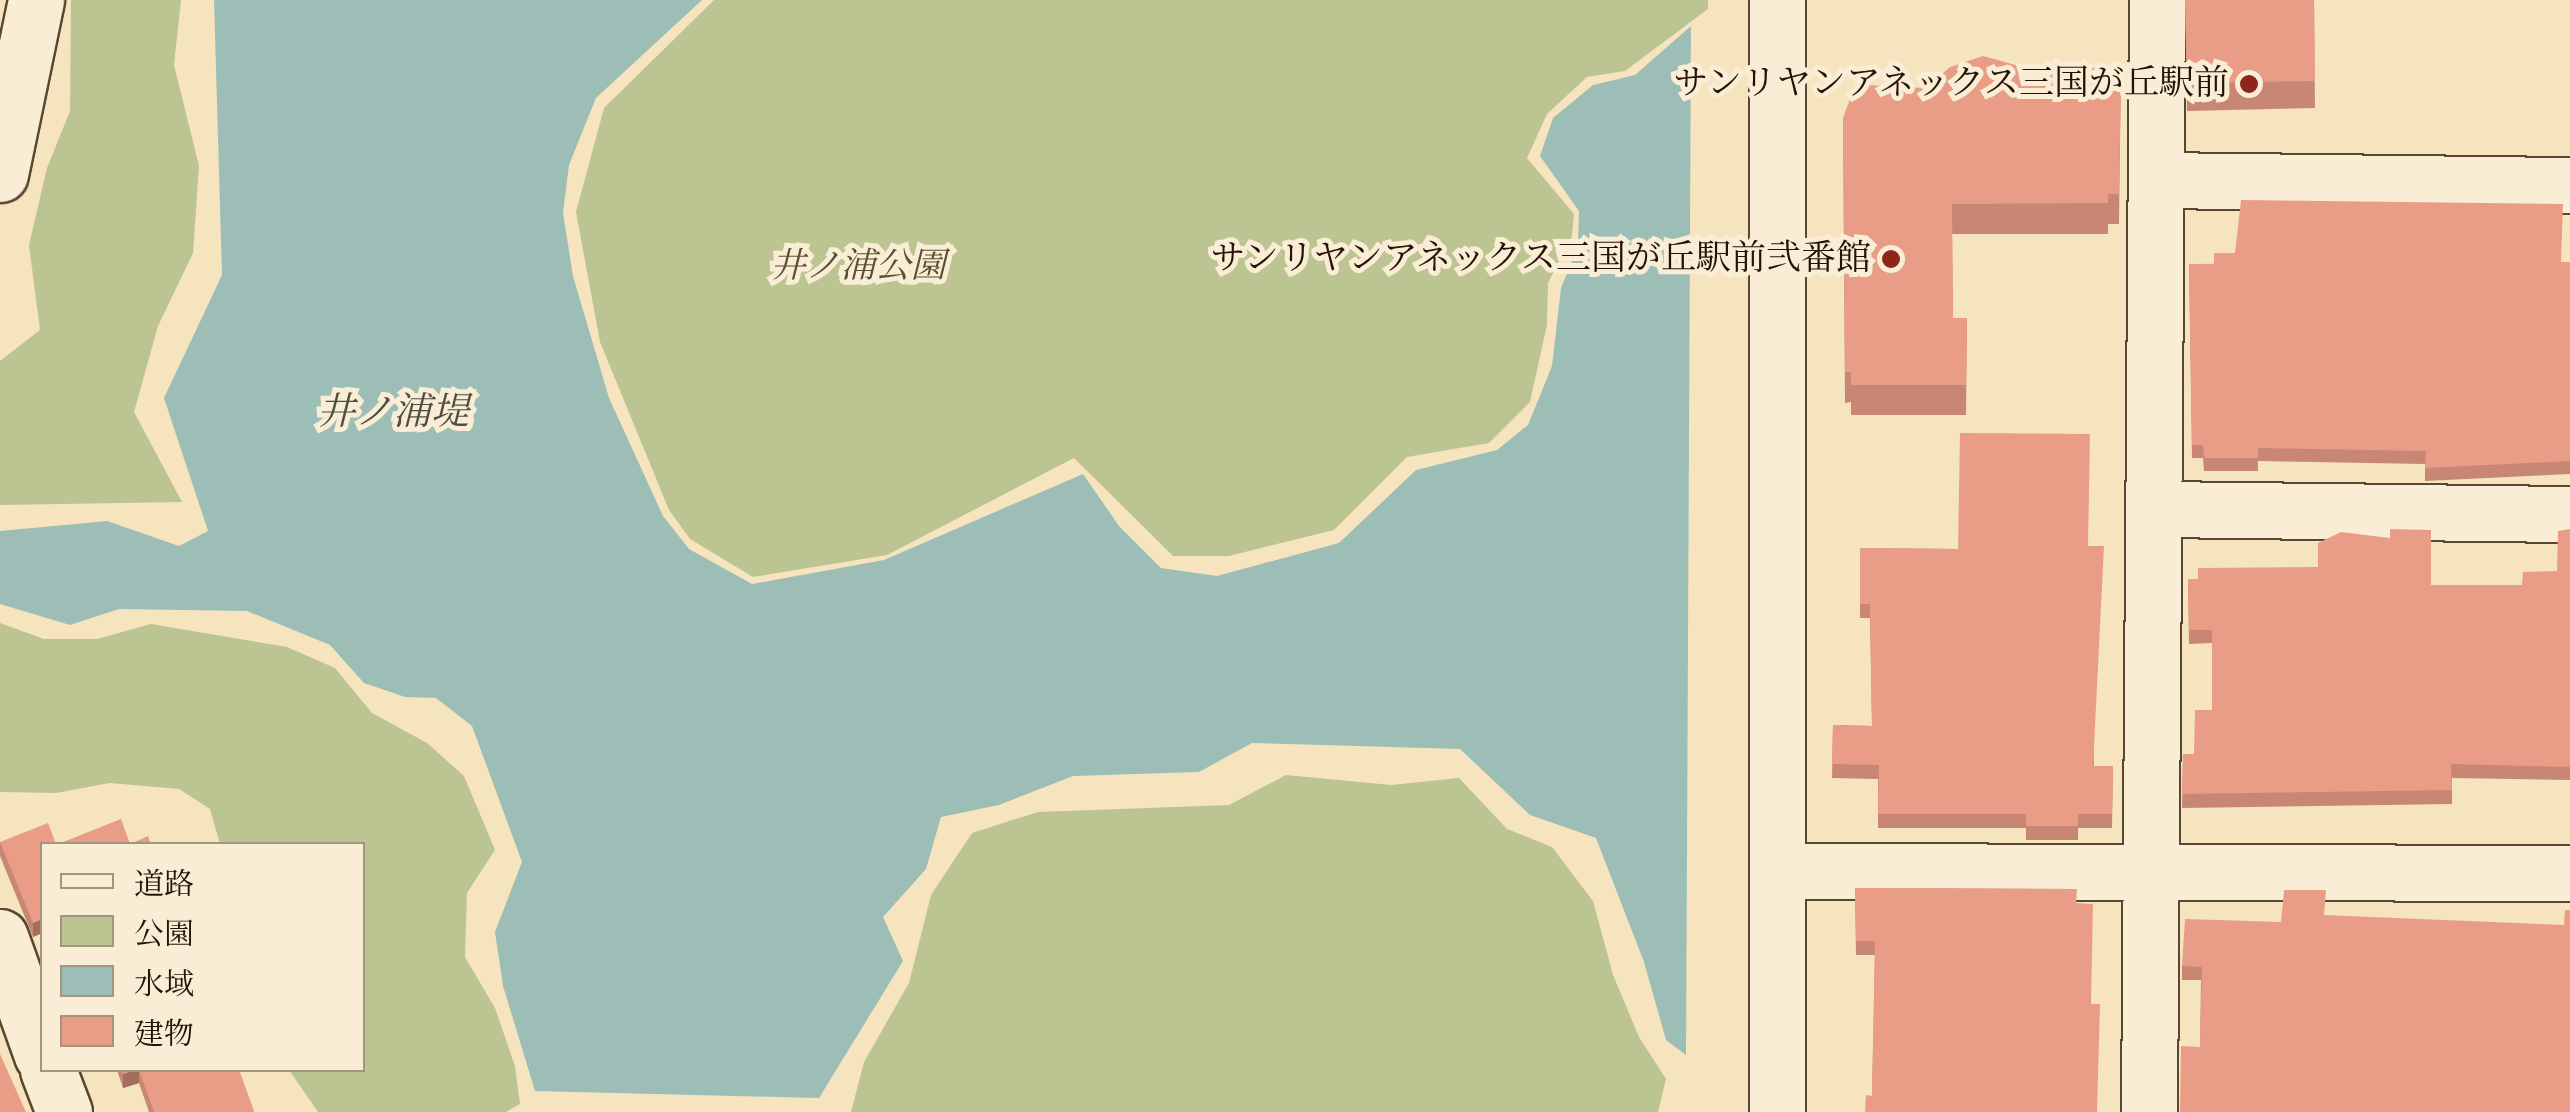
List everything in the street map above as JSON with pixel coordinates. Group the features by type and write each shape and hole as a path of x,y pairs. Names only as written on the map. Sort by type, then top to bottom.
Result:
{"street":[{"path":"0,174 36,0"},
{"path":"1777,1112 1778,0"},
{"path":"2149,1112 2158,509 2157,0"},
{"path":"2156,180 2570,185"},
{"path":"2158,509 2570,514"},
{"path":"1778,862 2570,848"},
{"path":"2154,857 2570,873"},
{"path":"0,938 40,1048"},
{"path":"49,1072 64,1112"}],"green space":[{"path":"71,0 181,0 174,65 199,166 193,253 158,326 134,412 182,502 0,505 0,361 40,330 29,245 47,168 70,111"},
{"name":"井ノ浦公園","path":"714,0 1708,0 1708,9 1625,71 1587,77 1547,114 1527,158 1574,214 1572,236 1548,283 1547,325 1530,402 1489,443 1407,457 1334,530 1229,556 1173,556 1074,458 887,555 753,577 690,539 669,510 600,342 576,212 604,108"},
{"path":"0,623 44,639 97,639 151,624 287,647 335,668 372,713 427,743 464,776 495,850 467,893 465,957 495,1008 515,1066 520,1104 506,1112 318,1112 290,1072 365,1072 365,842 219,842 210,809 179,789 110,783 56,793 0,792"},
{"path":"1286,775 1391,785 1459,778 1507,829 1552,847 1593,901 1613,975 1639,1037 1666,1079 1658,1112 851,1112 864,1062 909,983 931,895 972,833 1038,812 1229,805"}],"water":[{"name":"井ノ浦堤","path":"214,0 702,0 596,98 569,165 563,213 573,276 609,398 663,516 689,549 752,584 884,560 1083,474 1119,526 1161,568 1217,576 1339,543 1416,470 1497,450 1528,425 1552,366 1561,288 1578,246 1579,211 1540,156 1553,118 1593,85 1635,75 1691,26 1686,1055 1666,1040 1644,962 1596,838 1530,815 1460,749 1252,743 1199,772 1073,776 999,805 941,817 926,869 883,917 903,961 819,1098 535,1091 503,986 495,932 522,862 472,726 436,698 405,697 364,683 330,645 247,611 119,609 70,625 0,604 0,531 107,521 179,546 208,531 164,398 222,275"}],"building":[{"name":"サンリヤンアネックス三国が丘駅前","path":"2185,0 2314,0 2315,81 2187,83"},
{"name":"サンリヤンアネックス三国が丘駅前弐番館","path":"1983,56 2023,67 2121,68 2119,194 2108,194 2108,203 1952,204 1953,318 1967,318 1966,385 1851,385 1851,372 1845,372 1843,118 1851,96 1864,85 1926,88 1950,67"},
{"path":"2241,200 2563,204 2561,262 2570,262 2570,461 2425,468 2426,451 2258,448 2258,458 2204,458 2203,445 2192,445 2189,264 2214,264 2214,253 2235,253"},
{"path":"1960,433 2090,434 2088,546 2104,546 2093,766 2113,766 2112,814 2078,814 2078,826 2026,826 2026,814 1878,814 1879,765 1832,764 1833,725 1872,726 1870,604 1860,604 1860,548 1958,549"},
{"path":"2390,529 2431,530 2431,585 2522,585 2523,572 2557,571 2558,531 2570,529 2570,767 2451,764 2452,790 2182,794 2183,754 2194,754 2195,710 2212,710 2212,630 2189,630 2188,579 2198,579 2198,568 2318,567 2318,543 2341,532 2390,538"},
{"path":"121,819 129,842 63,842"},
{"path":"48,823 55,842 40,842 40,920 33,923 0,842"},
{"path":"1855,888 2077,889 2076,903 2093,904 2091,1004 2100,1004 2097,1112 1865,1112 1866,1095 1872,1096 1875,941 1856,941"},
{"path":"2284,890 2326,890 2324,915 2564,925 2565,910 2570,910 2570,1112 2180,1112 2181,1046 2200,1047 2202,967 2182,966 2185,919 2281,922"},
{"path":"0,1054 26,1112 0,1112"},
{"path":"140,1072 240,1072 254,1112 154,1112"}],"place":[{"name":"サンリヤンアネックス三国が丘駅前","path":"2249,84"},
{"name":"サンリヤンアネックス三国が丘駅前弐番館","path":"1891,259"}]}
